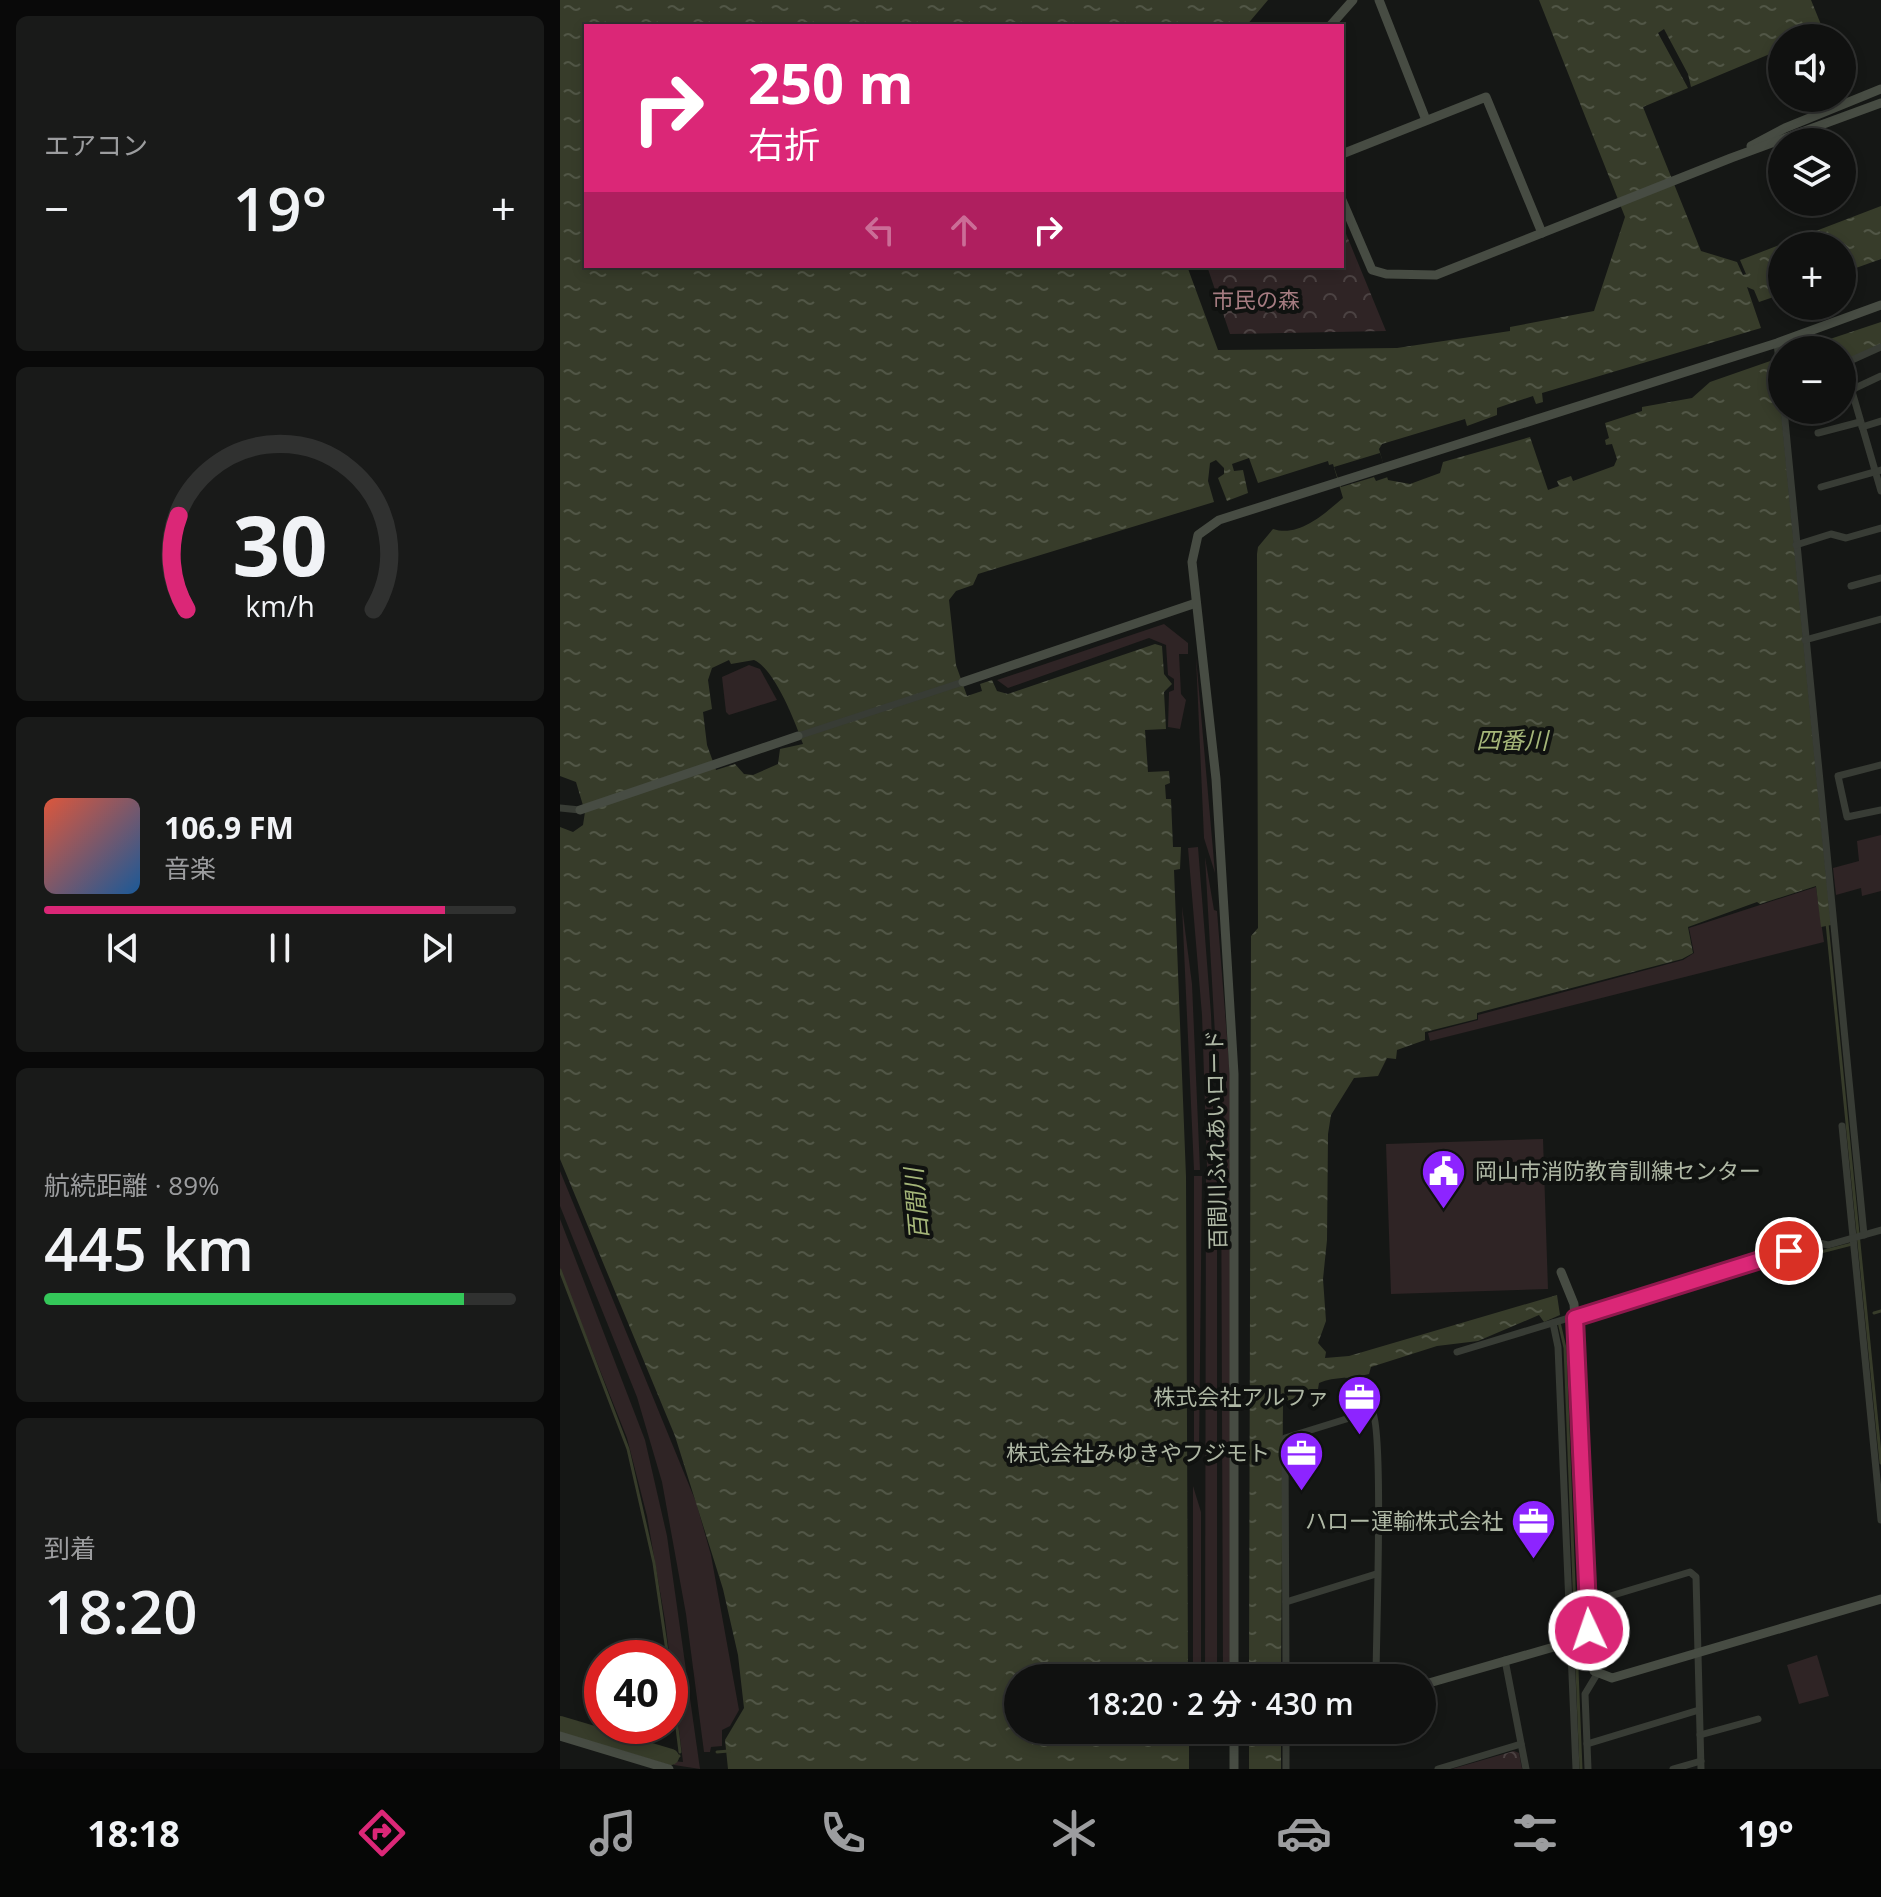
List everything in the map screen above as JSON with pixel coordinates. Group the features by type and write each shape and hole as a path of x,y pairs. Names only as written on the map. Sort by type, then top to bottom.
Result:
{"street":[{"path":"1332,24 1353,0"},
{"path":"1379,0 1426,120"},
{"path":"1731,158 1785,128 1881,89"},
{"path":"1344,153 1486,97 1542,233"},
{"path":"1344,205 1368,265 1379,273 1436,275 1731,158 1881,103"},
{"name":"百間川ふれあいロード","path":"1796,336 1881,305"},
{"name":"百間川ふれあいロード","path":"1234,1664 1234,1074 1216,779 1192,554 1202,530 1219,520 1768,346"},
{"path":"1856,358 1881,347"},
{"path":"1856,388 1881,376"},
{"path":"1856,407 1878,471 1881,491"},
{"path":"1818,433 1881,421"},
{"path":"1785,424 1859,1237 1881,1520"},
{"path":"1821,487 1878,471"},
{"path":"1796,545 1831,534 1846,538 1881,528"},
{"path":"1851,586 1881,578"},
{"path":"560,808 580,810 1196,603"},
{"path":"1805,640 1881,619"},
{"path":"1881,765 1838,776 1847,817 1881,810"},
{"path":"1842,1126 1851,1152"},
{"path":"1457,1352 1789,1251 1881,1230"},
{"path":"1561,1272 1574,1304 1575,1318 1587,1603 1577,1641 1597,1674 1612,1678 1881,1599"},
{"path":"1557,1322 1577,1641 1576,1769"},
{"path":"1286,1664 1285,1438 1372,1411 1377,1418 1376,1664"},
{"path":"1587,1603 1690,1572 1696,1577 1701,1765 1673,1769"},
{"path":"1286,1602 1376,1574"},
{"path":"1436,1681 1577,1641"},
{"path":"1505,1660 1526,1769"},
{"path":"1588,1769 1585,1694 1597,1674"},
{"path":"1587,1744 1699,1710"},
{"path":"1700,1735 1758,1719"},
{"path":"560,1736 668,1769"},
{"path":"1234,1744 1234,1769"},
{"path":"1286,1744 1286,1769"},
{"path":"1439,1769 1521,1744"}],"green space":[{"name":"市民の森","path":"1344,229 1386,331 1230,334 1208,268 1344,268"},
{"path":"1164,624 1188,643 1188,654 1179,654 1181,694 1186,700 1180,729 1168,727 1169,692 1174,690 1174,679 1168,675 1166,645 1149,638 1008,688 997,680"},
{"path":"1196,657 1215,873 1204,838"},
{"path":"749,665 760,669 777,700 729,715 726,712 722,677"},
{"path":"1881,835 1881,891 1862,896 1861,888 1836,895 1833,868 1859,861 1857,841"},
{"path":"1198,847 1211,1014 1217,1170 1215,1165 1207,1167 1202,1015 1188,848"},
{"path":"1205,857 1214,910 1217,911 1233,1113 1231,1664 1223,1664 1221,1142"},
{"path":"1816,887 1824,942 1430,1041 1428,1033 1478,1020 1478,1015 1683,960 1694,953 1689,928"},
{"path":"1182,906 1192,984 1200,1170 1194,1170"},
{"path":"1543,1139 1548,1289 1391,1294 1386,1144"},
{"path":"560,1171 696,1502 711,1555 739,1710 730,1726 722,1730 722,1746 711,1747 710,1752 704,1752 686,1614 662,1482 637,1397 560,1206"},
{"path":"1217,1174 1217,1664 1205,1664 1206,1177"},
{"path":"1194,1176 1202,1176 1199,1453 1194,1453"},
{"path":"560,1219 645,1440 667,1536 682,1640 668,1640 647,1516 627,1438 560,1270"},
{"path":"1193,1486 1201,1512 1201,1664 1193,1664"},
{"path":"1817,1655 1829,1696 1799,1704 1787,1665"},
{"path":"688,1684 700,1769 674,1765 673,1761 683,1762 681,1744 688,1744"},
{"path":"1514,1751 1519,1753 1522,1769 1452,1769"}],"water":[{"path":"560,0 1268,0 1248,24 584,24 584,268 1188,268 1218,350 1397,348 1510,331 1510,327 1594,311 1625,217 1539,0 1811,0 1821,24 1768,24 1768,55 1691,87 1688,74 1664,29 1658,33 1688,88 1643,107 1701,251 1737,262 1743,275 1746,274 1740,260 1768,249 1768,299 1759,302 1754,290 1747,287 1761,328 1542,393 1543,402 1536,404 1533,396 1497,408 1497,415 1467,426 1465,419 1382,444 1379,449 1388,480 1410,484 1440,473 1443,462 1530,437 1548,490 1559,486 1557,481 1571,476 1573,481 1614,466 1617,459 1612,444 1606,445 1605,440 1609,438 1605,423 1642,411 1642,407 1692,398 1710,382 1768,362 1768,424 1782,424 1831,925 1821,927 1816,886 1760,904 1757,902 1688,927 1693,953 1682,959 1477,1013 1477,1019 1425,1032 1425,1040 1397,1050 1396,1059 1387,1058 1378,1076 1354,1078 1331,1115 1328,1134 1327,1240 1323,1279 1326,1321 1318,1343 1326,1352 1325,1358 1349,1356 1557,1295 1560,1315 1544,1322 1539,1315 1478,1341 1437,1346 1371,1367 1369,1374 1325,1381 1319,1383 1318,1389 1283,1403 1281,1664 1249,1664 1251,936 1258,928 1257,554 1258,547 1273,529 1283,531 1303,527 1343,498 1333,464 1329,465 1328,461 1258,483 1249,458 1232,464 1234,471 1243,470 1248,493 1227,501 1218,478 1224,474 1224,468 1216,460 1210,463 1208,481 1214,502 978,574 973,585 956,591 949,600 956,665 967,696 982,691 980,684 992,680 997,691 1008,694 1155,644 1162,646 1164,674 1172,684 1164,692 1166,729 1145,730 1148,772 1169,771 1170,783 1165,785 1166,799 1171,799 1173,847 1181,847 1180,869 1174,870 1186,1177 1188,1664 1004,1664 1004,1744 1189,1744 1189,1769 728,1769 725,1740 744,1708 738,1655 723,1589 675,1436 560,1159 560,827 573,832 583,825 585,812 576,782 560,776","holes":["729,660 731,664 754,660 762,665 784,698 803,744 780,749 778,764 753,775 744,774 735,764 716,770 707,745 703,712 712,709 708,680 712,668"]},
{"path":"1881,206 1881,259 1856,268 1856,232 1813,232"},
{"path":"1881,322 1881,344 1856,356 1856,336 1839,336"},
{"path":"1249,1744 1281,1744 1281,1769 1249,1769"}],"pier":[{"path":"1380,453 1388,477 1376,481 1374,477 1341,487 1334,467"}],"waterway":[{"path":"1827,923 1881,1463"},
{"path":"1580,1320 1805,1252 1813,1254 1852,1244"},
{"path":"560,1270 628,1449 654,1563 665,1640"},
{"path":"1874,1313 1881,1311"},
{"path":"1559,1322 1565,1348 1576,1637"},
{"path":"1576,1645 1581,1769"},
{"path":"560,1724 671,1757"},
{"path":"679,1744 680,1752"},
{"path":"717,1752 729,1751"},
{"path":"672,1759 679,1756"}],"place":[{"name":"岡山市消防教育訓練センター","path":"1444,1210"},
{"name":"株式会社アルファ","path":"1360,1436"},
{"name":"株式会社みゆきやフジモト","path":"1301,1492"},
{"name":"ハロー運輸株式会社","path":"1534,1560"}],"route":[{"path":"1589,1630 1575,1318 1789,1251"}],"water label":[{"name":"四番川","path":"1512,741"},
{"name":"百間川","path":"917,1204"}]}
